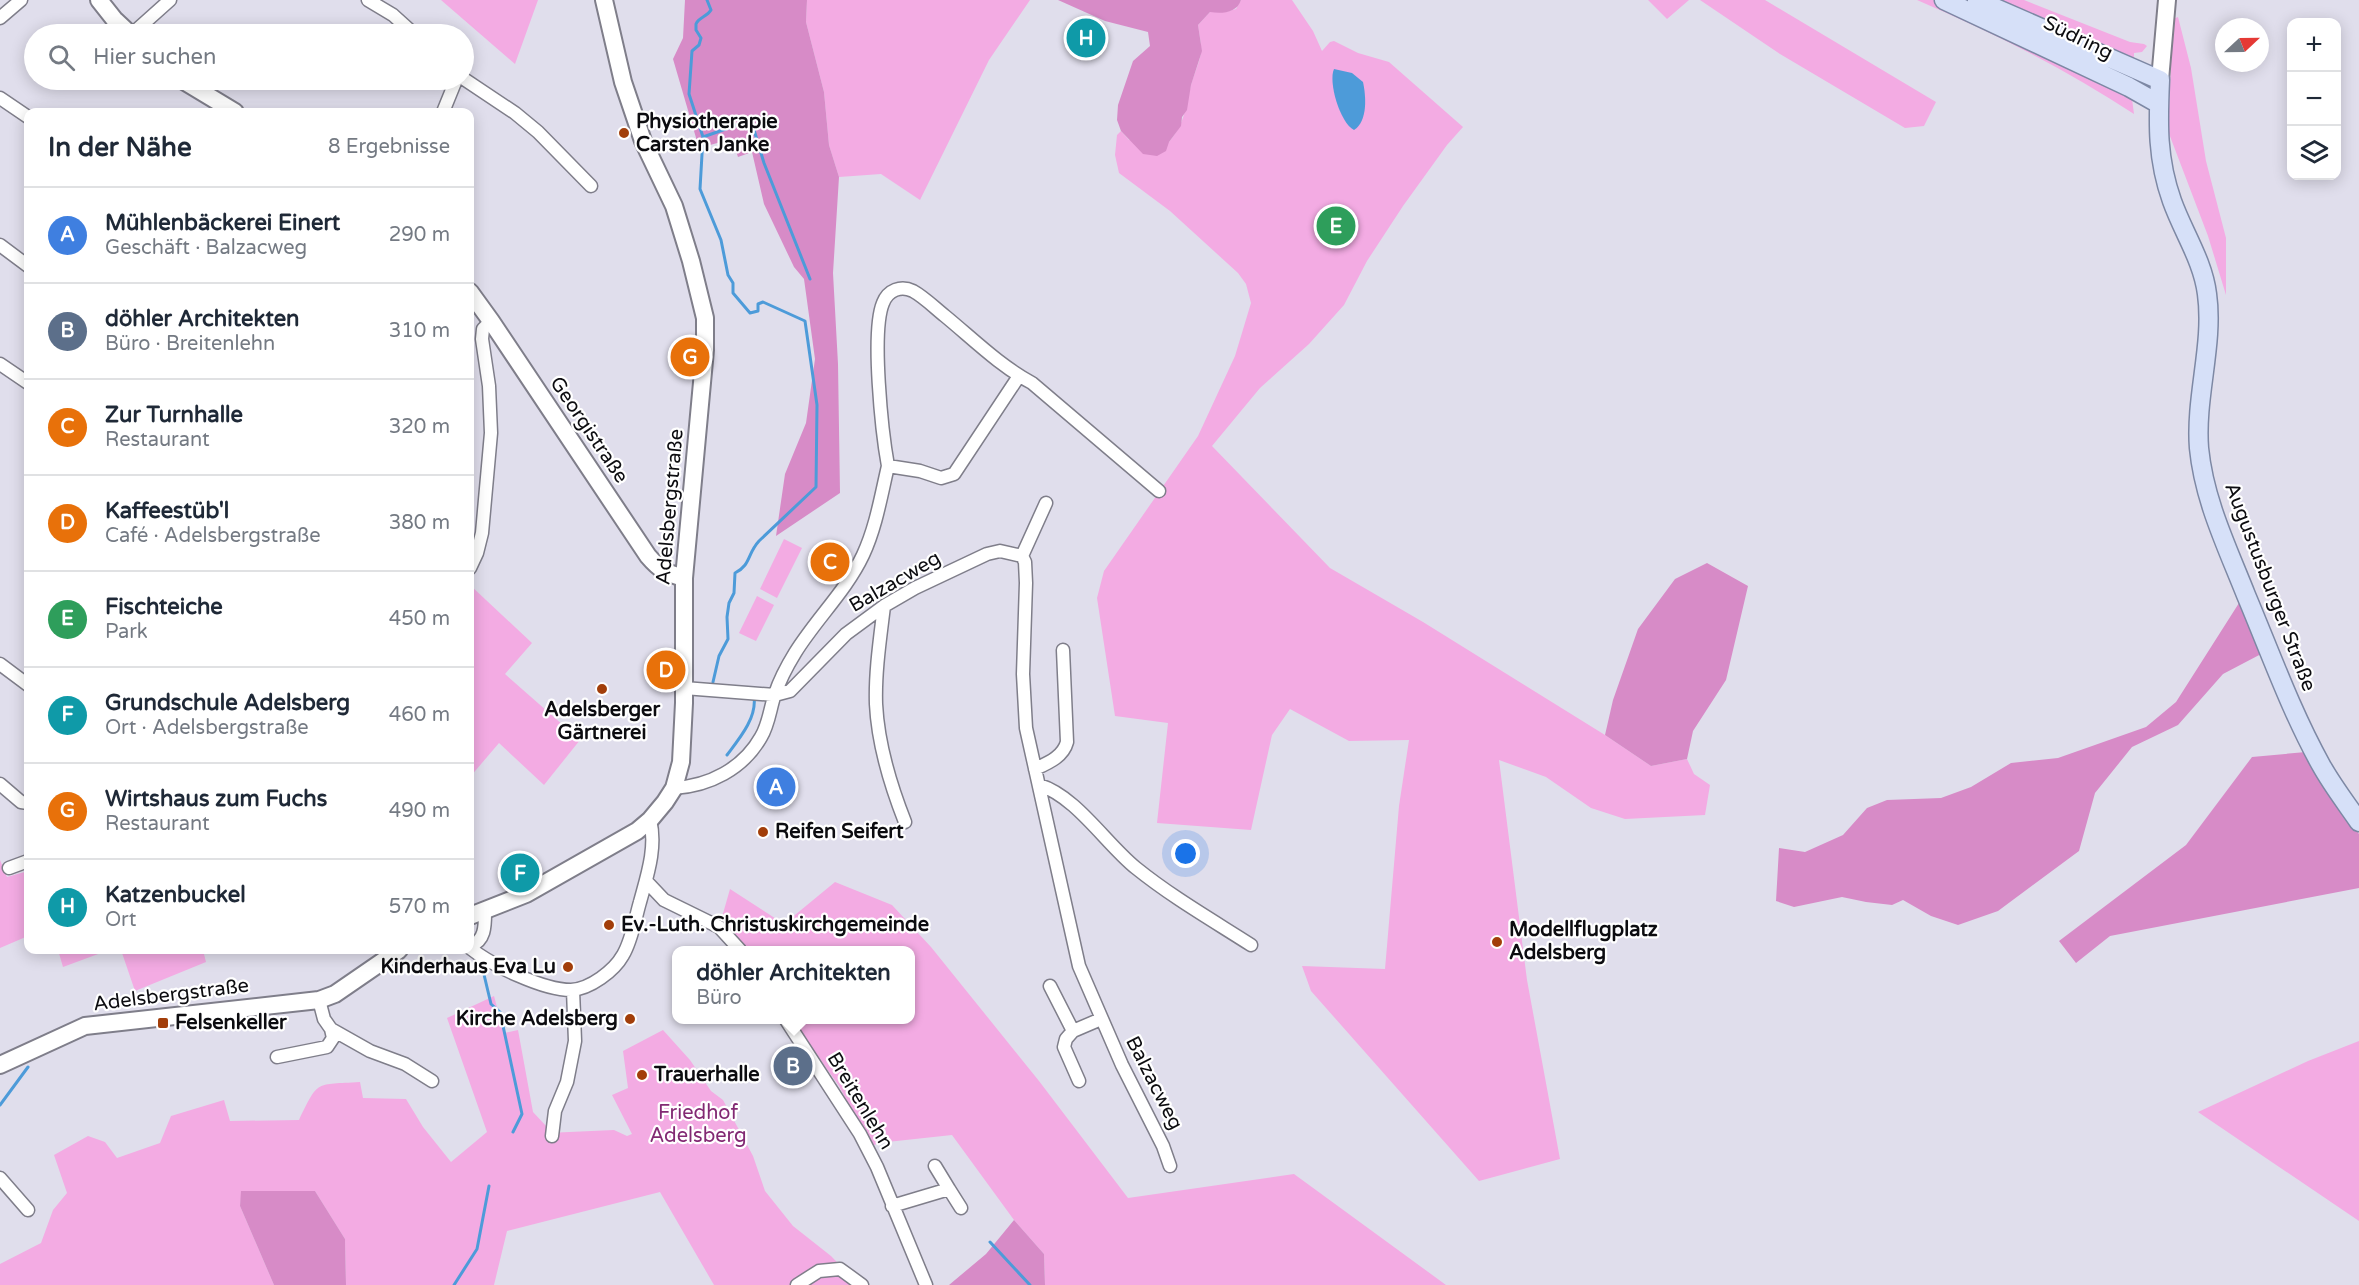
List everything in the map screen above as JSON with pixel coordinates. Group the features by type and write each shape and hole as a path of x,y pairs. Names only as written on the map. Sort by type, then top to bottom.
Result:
{"main road":[{"name":"Südring","path":"1944,0 2129,87 2159,104"},
{"name":"Südring","path":"1977,0 2160,80"},
{"name":"Augustusburger Straße","path":"2160,80 2158,133 2163,170 2171,200 2204,278 2208,295 2209,314 2199,416 2202,473 2213,514 2300,723 2322,767 2359,822"}],"street":[{"path":"0,18 21,0"},
{"path":"99,0 119,24"},
{"path":"142,24 170,0"},
{"path":"368,0 403,24"},
{"name":"Adelsbergstraße","path":"477,913 526,894 637,831 650,820 674,788 681,762 684,578 704,360 705,318 674,206 643,141 623,82 604,0"},
{"name":"Augustusburger Straße","path":"2160,80 2167,0"},
{"path":"474,86 515,113 538,132 591,186"},
{"path":"199,90 228,108"},
{"path":"445,108 452,90"},
{"path":"0,98 24,114"},
{"path":"0,245 24,263"},
{"path":"674,788 692,787 711,781 736,765 762,737 783,674 796,650 824,615 863,554 875,521 888,466 879,343 880,311 883,302 891,292 901,288 916,292 1019,376 1032,382 1159,491"},
{"name":"Georgistraße","path":"474,298 648,556 668,574 684,578"},
{"path":"474,559 482,533 490,444 489,386 482,339 483,329 491,321"},
{"path":"0,364 24,380"},
{"path":"888,466 920,471 941,478 954,474 1019,376"},
{"path":"1022,556 1046,503"},
{"name":"Balzacweg","path":"775,695 794,688 846,634 884,606 915,588 987,554 1000,551 1022,556 1026,583 1023,704 1026,728 1079,966 1101,1019 1163,1146 1170,1166"},
{"path":"884,606 876,681 878,727 890,780 905,822"},
{"path":"1035,769 1055,759 1065,750 1067,742 1063,650"},
{"path":"0,664 24,682"},
{"path":"684,688 775,695"},
{"path":"0,784 24,802"},
{"path":"1039,785 1048,787 1079,811 1136,868 1185,904 1251,945"},
{"path":"474,950 482,957 528,979 561,989 573,990 597,980 622,957 629,942 646,881 653,842 650,820"},
{"path":"9,868 24,862"},
{"path":"646,881 664,900 719,927 736,946"},
{"path":"474,945 482,936 477,913"},
{"name":"Adelsbergstraße","path":"0,1065 85,1026 319,1000 335,994 393,954"},
{"path":"1050,986 1073,1031"},
{"path":"552,1136 555,1111 567,1082 575,1041 573,990"},
{"path":"277,1057 327,1047 333,1038 319,1000"},
{"path":"1079,1081 1064,1047 1066,1039 1073,1031 1101,1019"},
{"name":"Breitenlehn","path":"789,1024 848,1112 873,1160 926,1285"},
{"path":"331,1029 370,1052 405,1064 432,1081"},
{"path":"935,1166 960,1208"},
{"path":"0,1178 28,1210"},
{"path":"892,1206 949,1189"},
{"path":"797,1285 819,1272 840,1269 862,1285"}],"green space":[{"path":"441,0 538,0 515,64 474,29 474,24 469,24"},
{"path":"807,0 1030,0 989,60 920,200 881,174 839,177 829,145 824,92 806,22"},
{"path":"1241,0 1292,0 1313,31 1322,51 1334,41 1358,53 1389,62 1463,127 1447,145 1403,206 1367,261 1344,305 1309,344 1260,388 1212,446 1330,568 1423,622 1651,766 1687,759 1694,774 1710,785 1705,815 1625,819 1591,808 1546,777 1499,760 1527,980 1560,1159 1479,1181 1311,991 1302,966 1385,969 1399,806 1409,740 1349,741 1290,709 1272,735 1251,830 1157,823 1168,723 1115,716 1097,598 1104,571 1198,436 1235,356 1251,303 1246,284 1238,273 1170,211 1119,173 1115,155 1117,135 1121,131 1129,140 1169,142 1186,109 1201,53 1198,25 1210,12 1236,9"},
{"path":"1648,0 1689,0 1667,19"},
{"path":"1700,0 1765,0 1936,102 1924,126 1905,128 1780,54"},
{"path":"1917,0 1933,0 2034,47 2088,78 2132,99 2134,114 2028,52"},
{"path":"1991,0 2024,0 2130,42 2147,46 2142,52 2134,53 2134,60"},
{"path":"2178,17 2191,68 2206,161 2226,238 2226,295 2208,236 2168,131 2173,19"},
{"path":"784,539 802,548 777,598 760,589"},
{"path":"474,589 532,643 505,674 580,740 544,785 499,743 474,772"},
{"path":"757,596 774,605 756,641 739,633"},
{"path":"0,860 7,877 24,872 24,938 0,948"},
{"path":"835,882 892,905 931,947 1039,1081 1128,1198 1294,1174 1446,1285 1045,1285 1044,1254 1014,1220 952,1135 878,1143 871,1147 839,1086 795,1024 915,1024 915,946 740,946 720,924 730,889 784,924"},
{"path":"59,954 98,954 63,967"},
{"path":"122,954 204,954 206,962 135,991"},
{"name":"Friedhof Adelsberg","path":"494,996 504,1033 518,1030 533,1112 547,1127 547,1133 614,1130 627,1136 632,1134 612,1095 628,1088 623,1051 663,1030 690,1060 711,1091 723,1100 753,1156 765,1191 793,1226 831,1256 859,1285 714,1285 660,1192 507,1231 494,1285 346,1285 345,1239 315,1191 242,1191 240,1206 274,1285 0,1285 0,1264 41,1243 53,1210 67,1193 54,1155 88,1136 105,1142 117,1158 160,1143 171,1116 224,1100 230,1121 299,1120 311,1097 320,1087 334,1083 360,1082 363,1098 406,1099 423,1127 451,1162 487,1132 447,1018"},
{"path":"2359,1041 2359,1221 2198,1112 2308,1061"}],"shaded area":[{"path":"685,0 807,0 806,22 824,92 829,145 839,177 833,273 838,364 840,493 776,536 785,474 806,423 815,359 804,279 794,267 764,204 752,152 738,157 732,139 699,148 673,59 683,38"},
{"path":"1058,0 1241,0 1236,8 1229,12 1210,12 1198,25 1202,51 1191,85 1187,110 1182,117 1181,126 1169,142 1166,151 1157,156 1143,154 1121,131 1117,120 1118,105 1133,61 1150,46 1148,32 1105,21"},
{"path":"1707,563 1748,586 1726,680 1693,731 1687,759 1651,766 1605,735 1613,700 1638,629 1675,579"},
{"path":"2239,603 2263,653 2223,674 2178,725 2132,747 2095,793 2079,851 1998,911 1958,925 1931,916 1903,900 1892,905 1842,897 1794,907 1776,901 1779,848 1805,852 1843,835 1867,808 1887,800 1941,798 1971,787 2011,763 2058,758 2146,727 2176,702"},
{"path":"2306,752 2359,834 2359,888 2110,936 2076,963 2059,941 2186,845 2252,757"},
{"path":"241,1191 315,1191 345,1239 346,1285 274,1285 240,1206"},
{"path":"1014,1220 1044,1254 1045,1285 949,1285 986,1254"}],"water":[{"path":"1334,69 1352,73 1363,82 1364,115 1359,126 1354,130 1344,119 1336,102 1333,83"}],"waterway":[{"path":"707,0 711,10 696,24 696,30 701,38 699,45 692,51 689,94 703,137 700,189 721,240 728,275 733,283 733,293 750,313 758,311 758,304 763,302 805,321 817,405 816,487 759,541 744,566 735,573 734,593 729,603 727,617 728,639 719,656 713,682"},
{"path":"703,137 751,120 764,163 810,279"},
{"path":"727,755 750,720 754,697"},
{"path":"481,962 491,1004 500,1012 522,1114 513,1132"},
{"path":"0,1105 28,1067"},
{"path":"454,1285 477,1249 489,1186"},
{"path":"990,1242 1030,1285"}],"place":[{"name":"Katzenbuckel","path":"1086,38"},
{"name":"Physiotherapie Carsten Janke","path":"624,133"},
{"name":"Fischteiche","path":"1336,226"},
{"name":"Wirtshaus zum Fuchs","path":"690,357"},
{"name":"Zur Turnhalle","path":"830,562"},
{"name":"Kaffeestüb'l","path":"666,670"},
{"name":"Adelsberger Gärtnerei","path":"602,689"},
{"name":"Mühlenbäckerei Einert","path":"776,787"},
{"name":"Reifen Seifert","path":"763,832"},
{"name":"Grundschule Adelsberg","path":"520,873"},
{"name":"Ev.-Luth. Christuskirchgemeinde","path":"609,925"},
{"name":"Modellflugplatz Adelsberg","path":"1497,942"},
{"name":"Kinderhaus Eva Lu","path":"568,967"},
{"name":"Kirche Adelsberg","path":"630,1019"},
{"name":"Felsenkeller","path":"163,1023"},
{"name":"döhler Architekten","path":"793,1066"},
{"name":"Trauerhalle","path":"642,1075"}]}
